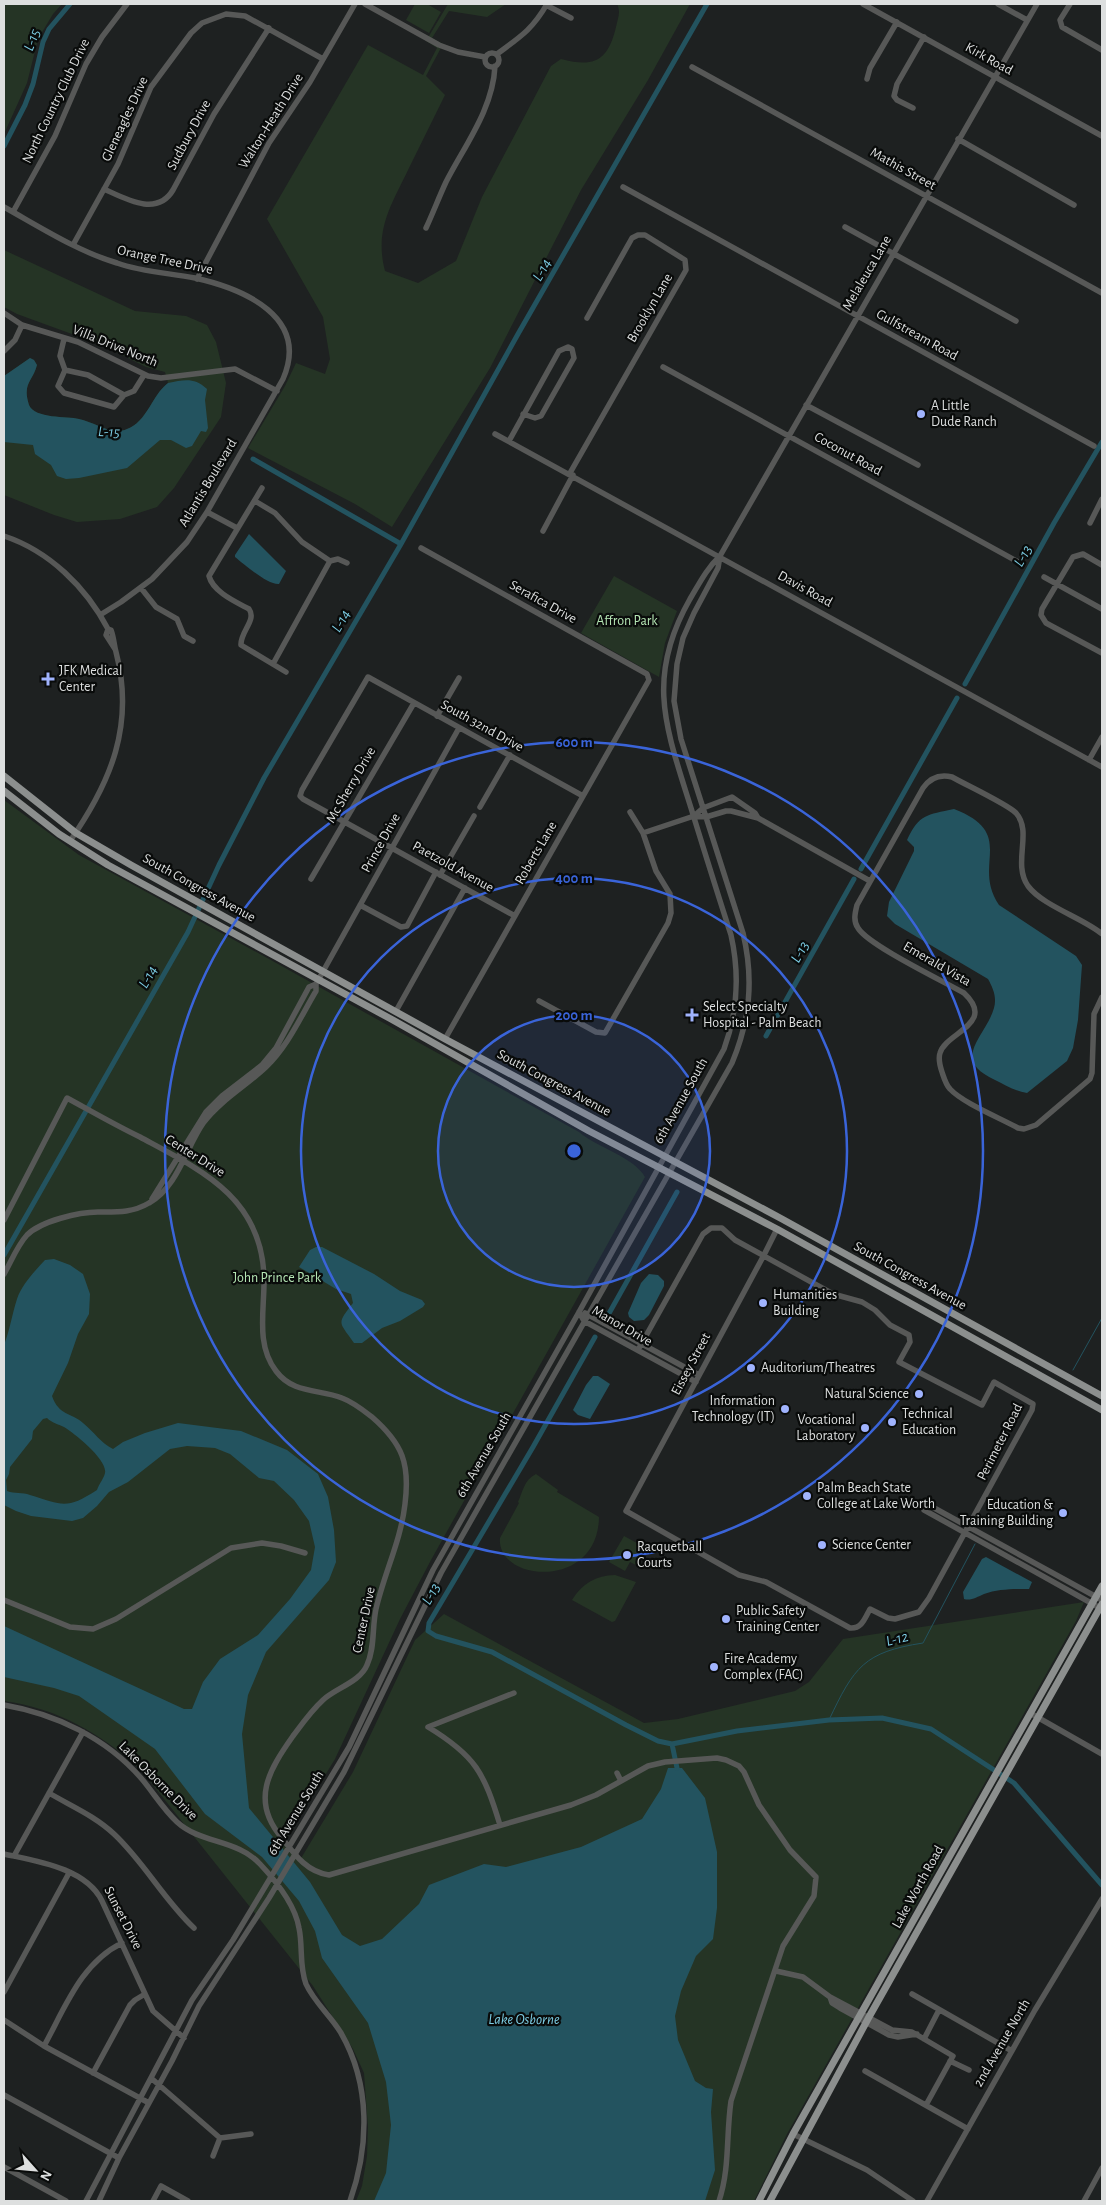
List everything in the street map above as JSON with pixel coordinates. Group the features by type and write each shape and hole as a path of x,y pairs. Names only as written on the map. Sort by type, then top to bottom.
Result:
{"main road":[{"name":"South Congress Avenue","path":"4,776 30,799 76,833 445,1039 665,1156 1102,1396"},
{"name":"South Congress Avenue","path":"4,791 70,841 108,865 317,982 423,1037 589,1131 777,1230 1102,1410"},
{"path":"423,1037 438,1040 445,1039"},
{"path":"441,1047 448,1045 461,1047"},
{"name":"Lake Worth Road","path":"770,2201 868,2020 1038,1718 1099,1602 1102,1586"},
{"name":"Lake Worth Road","path":"759,2201 794,2134 1030,1713 1099,1602"},
{"path":"963,1851 964,1841 974,1820 975,1811"}],"street":[{"name":"North Country Club Drive","path":"13,212 56,136 86,64 102,37 127,4"},
{"name":"Walton-Heath Drive","path":"198,279 269,143 323,59 355,4"},
{"path":"365,4 439,45 458,52 486,57"},
{"path":"495,66 486,64 486,57 490,53 497,54 526,33 546,4 571,18"},
{"name":"Kirk Road","path":"863,4 1102,136"},
{"path":"998,4 1027,20"},
{"name":"Melaleuca Lane","path":"674,688 683,638 718,568 720,556 1037,4"},
{"path":"1070,4 1060,20 1062,27 1102,50"},
{"name":"Gleneagles Drive","path":"73,245 125,148 151,87 197,27 212,18 233,14 252,18 323,59"},
{"path":"867,79 870,68 897,22"},
{"name":"Sudbury Drive","path":"104,189 146,205 156,204 168,198 219,105 269,28"},
{"path":"913,108 894,96 897,84 924,37"},
{"path":"426,228 446,183 486,109 493,87 495,66 499,61 497,54"},
{"name":"Mathis Street","path":"692,67 1102,293"},
{"path":"958,139 1074,205"},
{"name":"Gulfstream Road","path":"623,187 1094,446"},
{"name":"Orange Tree Drive","path":"4,207 73,245 102,258 133,268 198,279 231,289 261,304 278,319 286,332"},
{"path":"846,227 1016,321"},
{"name":"Brooklyn Lane","path":"571,474 686,270 685,260 645,235 634,236 587,318"},
{"name":"Villa Drive North","path":"4,313 22,325 98,351 144,374 161,378 235,369 277,391"},
{"path":"5,349 15,340 22,325"},
{"name":"Atlantis Boulevard","path":"100,615 141,588 176,555 207,512 277,391 288,364 290,351 286,332"},
{"path":"64,339 60,356 65,370 58,386 64,393 96,400 111,407 117,405 124,395 134,391 144,374"},
{"path":"509,441 523,414 559,351 568,347 572,350 574,358 541,416 535,418 523,414"},
{"name":"Coconut Road","path":"663,367 1022,564"},
{"path":"65,370 88,375 124,395"},
{"path":"806,405 918,465"},
{"name":"Davis Road","path":"495,434 571,474 1102,768"},
{"path":"543,530 571,474"},
{"path":"262,488 209,576 210,581 228,597 249,609 252,617 241,638 241,645 286,672"},
{"path":"255,501 275,513 302,542 330,561"},
{"path":"1090,523 1101,502"},
{"path":"207,512 237,528"},
{"path":"4,536 32,549 55,564 75,583 100,615 108,629 106,635 115,649 123,698 120,735 107,777 70,841"},
{"name":"Serafica Drive","path":"421,548 647,674 649,680"},
{"path":"1102,564 1086,555 1076,555 1042,608 1042,618 1046,623 1102,653"},
{"name":"Melaleuca Lane","path":"663,687 668,650 677,626 710,564 720,556"},
{"path":"273,664 330,561 338,559 347,564"},
{"path":"1044,576 1102,609"},
{"path":"141,588 156,607 177,619 184,636 192,641"},
{"name":"South 32nd Drive","path":"300,796 368,677 584,796"},
{"path":"437,716 459,678"},
{"name":"Roberts Lane","path":"445,1039 649,680"},
{"name":"6th Avenue South","path":"86,2201 202,1982 233,1940 349,1747 433,1570 579,1312 724,1049 732,1024 736,1000 737,974 734,948 666,726 663,687"},
{"name":"6th Avenue South","path":"99,2201 119,2158 216,1978 239,1946 269,1898 356,1751 414,1626 441,1573 732,1063 742,1039 749,1000 750,972 746,946 678,725 674,688"},
{"name":"Mc Sherry Drive","path":"311,879 414,703"},
{"name":"Prince Drive","path":"4,1274 27,1235 38,1228 78,1213 117,1213 135,1210 150,1203 166,1189 180,1159 204,1122 262,1065 276,1048 309,987 317,982 459,728"},
{"path":"1089,760 1102,737"},
{"path":"480,808 510,755"},
{"name":"Emerald Vista","path":"1102,934 1041,897 1028,885 1020,862 1023,827 1014,811 945,776 930,779 926,783 870,881 855,913 857,926 869,940 964,993 973,1005 972,1022 968,1028 947,1042 940,1054 940,1067 946,1084 956,1095 1018,1128 1024,1129 1036,1125 1090,1079 1092,1073 1094,1014 1102,997"},
{"name":"Paetzold Avenue","path":"300,796 515,916"},
{"path":"694,816 703,808 732,797 755,813 758,818"},
{"path":"643,833 694,816 706,817 726,811 758,818 870,881"},
{"path":"539,1001 600,1034 604,1033 638,978 671,913 670,894 656,871 643,833 630,812"},
{"path":"360,905 401,927 407,926 474,816"},
{"path":"396,1011 465,888"},
{"name":"Center Drive","path":"4,1220 67,1098 180,1159 216,1181 240,1206 256,1231 262,1254 265,1352 278,1374 293,1386 340,1397 367,1413 394,1438 400,1448 406,1465 405,1507 393,1558 376,1610 372,1648 367,1666 359,1676 324,1700 308,1716 268,1774 265,1793 266,1809 272,1825 308,1868 317,1873 329,1875 571,1805 596,1795 648,1766 665,1762 717,1758 739,1766 750,1781 759,1805 790,1850 816,1876 814,1896 783,1946 776,1971"},
{"name":"Perimeter Road","path":"626,1511 739,1575 766,1582 850,1628 856,1629 860,1626 870,1609 888,1618 895,1619 919,1612 967,1529 1032,1410 1033,1404 994,1382 982,1405 898,1362 910,1342 909,1335 890,1325 875,1310 862,1302 833,1294 735,1240 722,1228 716,1227 706,1230 638,1350"},
{"name":"Eissey Street","path":"626,1511 777,1230"},
{"name":"Manor Drive","path":"579,1312 588,1313 699,1375"},
{"name":"Manor Drive","path":"579,1312 584,1321 696,1382"},
{"path":"928,1504 967,1529 1099,1602"},
{"path":"924,1510 967,1529"},
{"path":"4,1600 70,1627 93,1629 116,1619 231,1548 262,1543 305,1553"},
{"path":"500,1825 488,1788 480,1771 468,1756 443,1736 428,1727 514,1693"},
{"name":"Lake Osborne Drive","path":"4,1705 42,1713 82,1732 126,1762 178,1822 190,1831 246,1852 260,1864 293,1908 300,1927 302,1968 309,1990 341,2034 354,2065 362,2094 365,2126 363,2148 360,2169 350,2201"},
{"path":"1030,1713 1102,1754"},
{"path":"14,1856 82,1732"},
{"path":"617,1773 621,1781"},
{"path":"48,1793 98,1821 116,1836 178,1912 194,1928"},
{"name":"Sunset Drive","path":"4,1854 55,1866 96,1891 153,2011 184,2038"},
{"path":"4,1992 69,1873"},
{"name":"2nd Avenue North","path":"927,2201 1012,2051 1102,1899"},
{"path":"44,2046 87,1970 103,1953 122,1943"},
{"path":"720,2201 727,2167 727,2123 731,2101 776,1971 804,1977 830,1997 832,2003 892,2030 917,2034 953,2056 926,2105"},
{"path":"93,2072 130,2005 137,1998 145,1994"},
{"path":"912,1994 1012,2051"},
{"path":"924,2039 939,2010"},
{"path":"4,2020 44,2046 149,2103"},
{"path":"950,2060 969,2070"},
{"path":"865,2071 968,2129"},
{"path":"151,2078 220,2138 252,2134"},
{"path":"4,2095 119,2158"},
{"path":"794,2134 867,2170 912,2201"},
{"path":"212,2156 220,2138"},
{"path":"4,2167 66,2201"},
{"path":"1084,2201 1102,2168"},
{"path":"153,2201 161,2186 188,2201"}],"green space":[{"path":"4,4 62,4 53,14 38,39 27,83 4,134"},
{"path":"415,4 427,4 441,12 429,33 406,20"},
{"path":"448,4 506,4 487,17 449,11 432,38 443,44 426,76 445,95 391,205 383,229 382,242 385,271 418,283 456,261 482,197 551,66 561,59 582,63 591,62 604,54 613,39 619,12 617,4 690,4 648,80 581,190 490,368 392,527 355,504 248,448 285,386 296,363 325,374 330,359 323,317 267,219 368,45 423,75 437,48 426,41"},
{"path":"4,250 135,311 186,316 207,325 216,342 226,383 221,417 174,488 157,507 120,519 77,522 4,495 4,376 30,358 37,365 27,387 27,398 32,409 44,415 79,419 109,430 121,431 134,426 145,415 162,388 168,383 165,372 146,367 102,345 17,314 4,307"},
{"name":"Affron Park","path":"614,576 677,611 665,643 659,677 581,633"},
{"name":"John Prince Park","path":"4,800 79,855 579,1132 633,1164 645,1177 431,1560 400,1619 335,1759 285,1841 300,1860 353,1772 415,1640 444,1614 644,1723 678,1719 795,1691 809,1682 843,1639 1084,1602 1076,1621 787,2134 754,2201 356,2201 362,2186 367,2156 368,2127 364,2073 353,2049 313,1986 141,1770 111,1745 78,1725 60,1716 24,1704 4,1701"},
{"path":"536,1474 558,1490 557,1492 599,1517 594,1541 583,1558 566,1568 548,1572 529,1570 514,1564 503,1553 500,1538 519,1503 526,1483"},
{"name":"Racquetball Courts","path":"624,1536 646,1548 636,1565 630,1562 625,1571 609,1562"},
{"path":"608,1575 615,1575 636,1582 615,1621 612,1622 572,1600 580,1589 590,1582"}],"water":[{"path":"30,358 37,365 27,387 27,398 29,405 38,413 79,419 109,430 121,431 134,426 140,421 162,388 168,383 189,380 207,389 205,400 208,428 206,432 201,431 192,446 186,448 171,440 160,440 127,468 79,478 66,479 57,476 51,465 35,454 33,445 4,442 4,376"},
{"path":"249,534 286,571 279,584 263,578 235,557"},
{"path":"954,809 973,819 984,829 989,840 989,876 992,890 999,905 1076,956 1082,965 1078,1020 1073,1048 1067,1061 1027,1093 995,1080 981,1072 974,1064 972,1056 974,1047 990,1019 995,1004 994,993 988,979 895,924 887,916 889,902 914,851 914,847 907,840 911,831 925,817"},
{"path":"322,1247 374,1274 400,1291 422,1300 425,1304 400,1321 382,1328 362,1343 354,1343 345,1331 342,1323 344,1315 353,1303 351,1294 336,1289 299,1267 310,1250"},
{"name":"Lake Osborne","path":"54,1259 70,1265 83,1274 90,1294 89,1314 78,1334 68,1363 52,1396 58,1407 87,1426 105,1444 113,1449 123,1442 145,1433 178,1423 241,1431 287,1450 318,1474 328,1497 334,1530 336,1562 329,1580 266,1652 248,1695 242,1734 249,1808 310,1882 342,1935 360,1946 382,1939 419,1904 429,1885 484,1864 506,1867 581,1847 642,1819 661,1789 668,1768 682,1768 705,1798 717,1852 717,1908 713,1939 696,1956 681,1991 675,2016 678,2040 695,2081 706,2088 713,2089 711,2112 715,2170 705,2201 374,2201 386,2173 391,2125 386,2082 368,2023 322,1958 315,1931 299,1901 262,1857 205,1814 155,1749 79,1696 54,1688 4,1677 4,1626 184,1709 192,1709 203,1682 220,1659 258,1635 290,1599 311,1570 315,1547 309,1521 294,1500 274,1481 259,1478 230,1454 215,1448 187,1446 170,1449 128,1482 109,1492 83,1518 72,1521 31,1516 4,1505 4,1345 19,1293 45,1260","holes":["47,1418 64,1427 82,1441 96,1454 105,1468 105,1473 97,1490 78,1501 64,1504 27,1494 7,1491 6,1480 10,1467 32,1439 33,1431 43,1419"]},
{"path":"649,1274 658,1275 664,1281 664,1286 649,1315 644,1320 634,1321 629,1317 628,1313 641,1283"},
{"path":"593,1376 598,1376 610,1384 590,1419 578,1415 573,1410"},
{"path":"986,1557 1032,1582 1029,1589 1000,1590 972,1599 964,1599 963,1592 982,1559"}],"waterway":[{"name":"L-15","path":"4,146 25,105 33,84 43,42 49,29 70,4"},
{"name":"L-14","path":"4,1255 188,932 219,865 264,778 401,544 518,334 707,4"},
{"name":"L-13","path":"965,684 1054,523 1102,442"},
{"name":"L-15","path":"253,459 401,544"},
{"name":"L-13","path":"861,869 957,698"},
{"name":"L-13","path":"766,1036 854,879"},
{"name":"L-13","path":"607,1317 677,1192"},
{"name":"L-12","path":"1073,1370 1102,1318"},
{"name":"L-13","path":"595,1337 533,1447 429,1623 428,1631 436,1636 492,1652 626,1725 658,1741 672,1744 737,1731 829,1720 882,1718 931,1729 1014,1783 1102,1885"},
{"name":"L-12","path":"829,1720 846,1687 863,1665 887,1651 923,1643 975,1544"},
{"path":"672,1744 677,1768"}],"place":[{"name":"A Little Dude Ranch","path":"921,414"},
{"name":"JFK Medical Center","path":"48,679"},
{"name":"Select Specialty Hospital - Palm Beach","path":"692,1015"},
{"name":"Humanities Building","path":"763,1303"},
{"name":"Auditorium/Theatres","path":"751,1368"},
{"name":"Natural Science","path":"919,1394"},
{"name":"Information Technology (IT)","path":"785,1409"},
{"name":"Technical Education","path":"892,1422"},
{"name":"Vocational Laboratory","path":"865,1428"},
{"name":"Palm Beach State College at Lake Worth","path":"807,1496"},
{"name":"Education & Training Building","path":"1063,1513"},
{"name":"Science Center","path":"822,1545"},
{"name":"Racquetball Courts","path":"627,1555"},
{"name":"Public Safety Training Center","path":"726,1619"},
{"name":"Fire Academy Complex (FAC)","path":"714,1667"}]}
